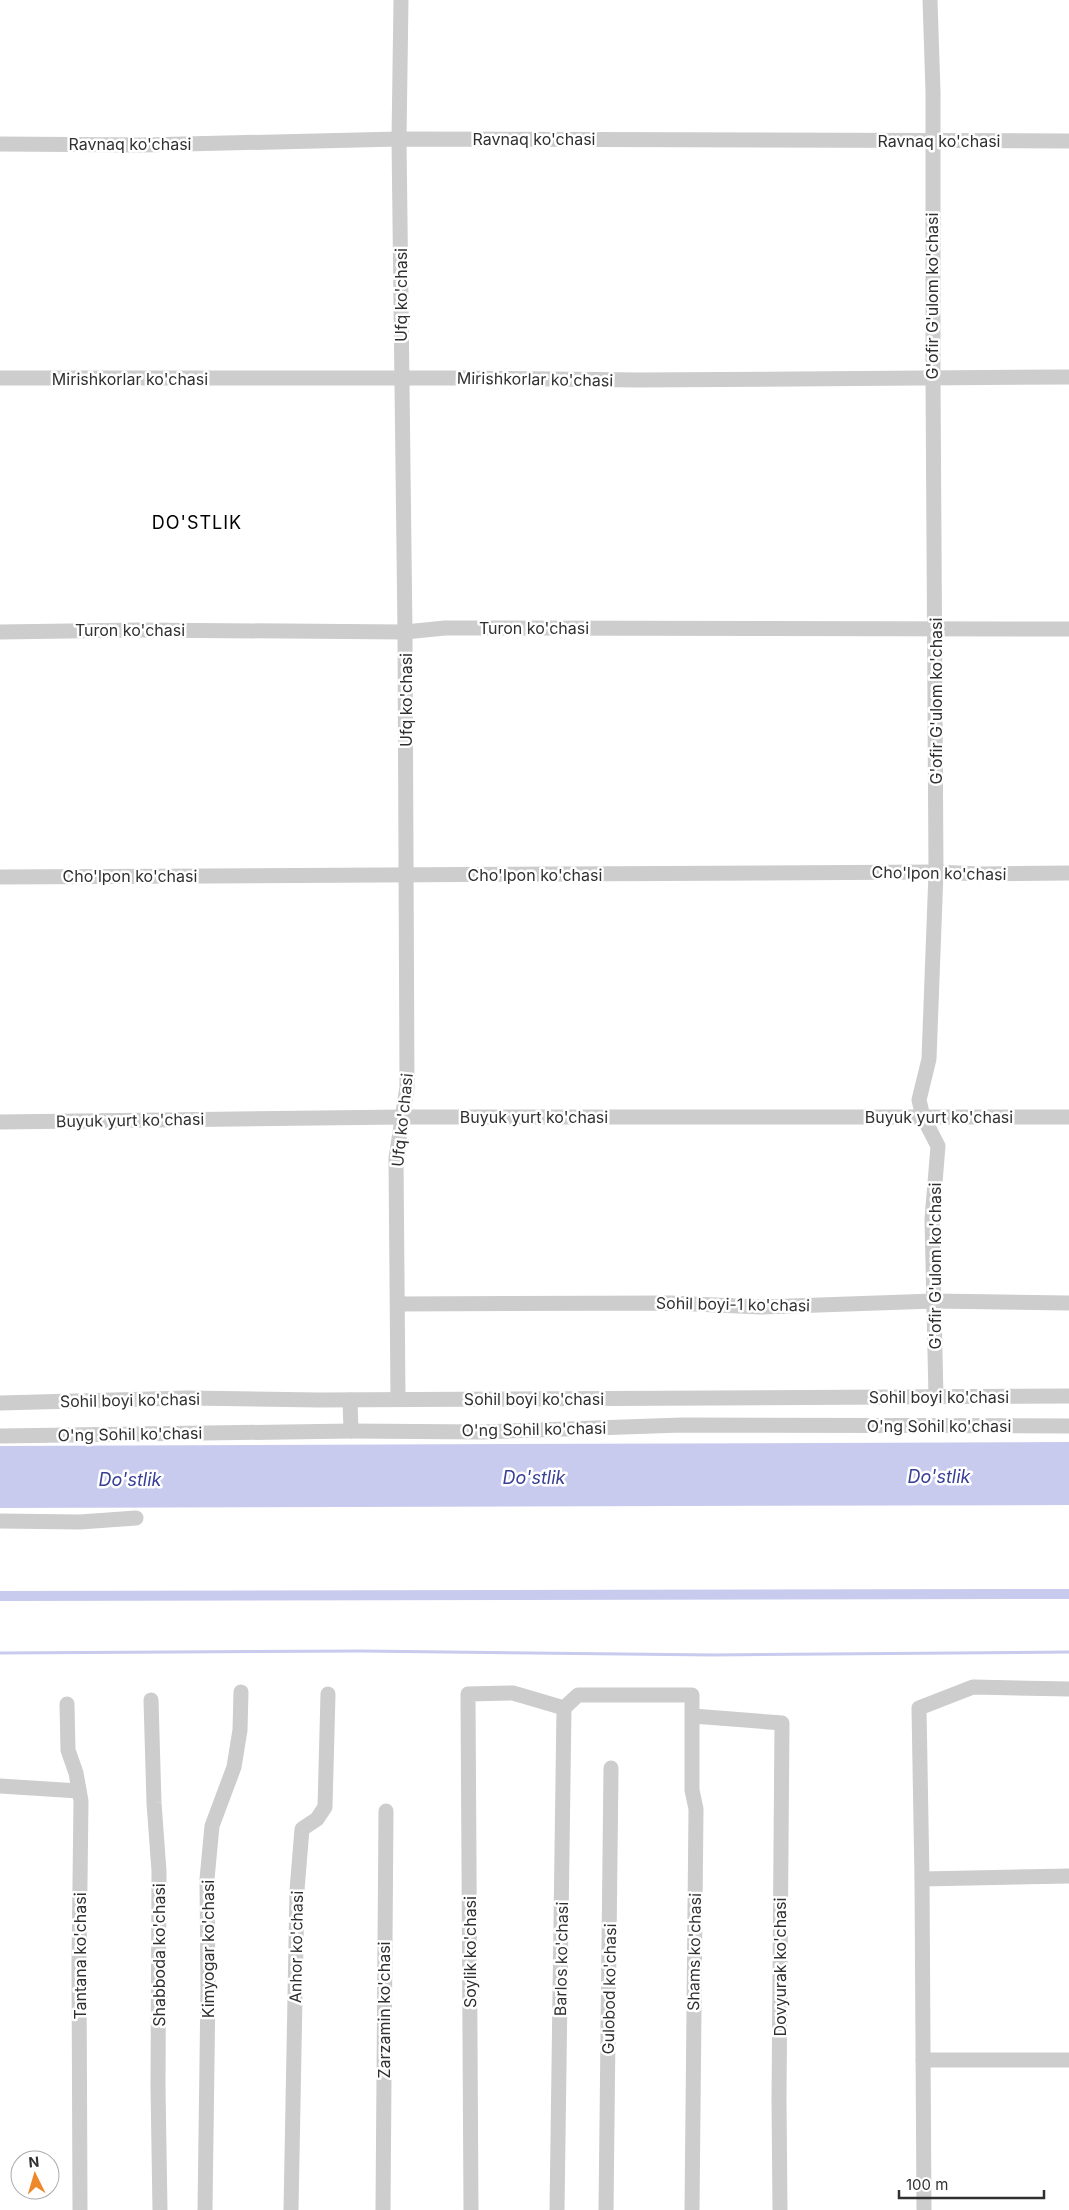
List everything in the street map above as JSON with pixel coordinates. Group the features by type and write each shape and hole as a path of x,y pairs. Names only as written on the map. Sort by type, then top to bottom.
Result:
{"street":[{"name":"Ufq ko'chasi","path":"398,1399 396,1158 407,1086 405,632 399,139 400,0"},
{"name":"G'ofir G'ulom ko'chasi","path":"930,0 934,92 932,141 932,378 936,872 929,1059 919,1100 923,1117 938,1146 932,1219 936,1397"},
{"name":"Ravnaq ko'chasi","path":"0,144 143,145 399,139 1069,141"},
{"name":"Mirishkorlar ko'chasi","path":"0,378 1069,377"},
{"name":"Turon ko'chasi","path":"0,632 138,630 405,632 445,628 1069,629"},
{"name":"Cho'lpon ko'chasi","path":"0,877 1069,873"},
{"name":"Buyuk yurt ko'chasi","path":"0,1122 403,1117 1069,1117"},
{"name":"Sohil boyi-1 ko'chasi","path":"398,1304 670,1303 761,1307 934,1301 1069,1303"},
{"name":"Sohil boyi ko'chasi","path":"0,1403 188,1398 350,1400 1069,1396"},
{"path":"350,1400 351,1431"},
{"name":"O'ng Sohil ko'chasi","path":"0,1436 351,1431 482,1432 682,1425 1069,1426"},
{"path":"0,1522 80,1522 136,1518"},
{"path":"924,2210 919,1708 973,1687 1069,1689"},
{"name":"Kimyogar ko'chasi","path":"205,2210 208,1879 212,1826 234,1767 240,1730 242,1692"},
{"name":"Soylik ko'chasi","path":"471,2210 468,1694 513,1693 564,1708"},
{"name":"Anhor ko'chasi","path":"290,2210 300,1855 302,1829 317,1819 325,1807 328,1694"},
{"name":"Shams ko'chasi","path":"564,1708 578,1695 692,1695 692,1790 696,1809 692,2210"},
{"name":"Shabboda ko'chasi","path":"151,1700 154,1803 159,1871 158,2087 160,2210"},
{"name":"Tantana ko'chasi","path":"67,1704 68,1750 76,1773 81,1801 79,1954 80,2210"},
{"name":"Barlos ko'chasi","path":"557,2210 564,1708"},
{"name":"Dovyurak ko'chasi","path":"693,1716 782,1723 780,2210"},
{"name":"Gulobod ko'chasi","path":"606,2210 611,1768"},
{"path":"0,1786 79,1791"},
{"name":"Zarzamin ko'chasi","path":"383,2210 386,1811"},
{"path":"922,1879 1069,1876"},
{"path":"923,2060 1069,2060"}],"water":[{"name":"Do'stlik","path":"1069,1442 1069,1505 0,1508 0,1446"}],"waterway":[{"path":"0,1596 1069,1594"},
{"path":"0,1653 361,1651 713,1655 1069,1652"}],"district":[{"name":"DO'STLIK","path":"197,523"}]}
